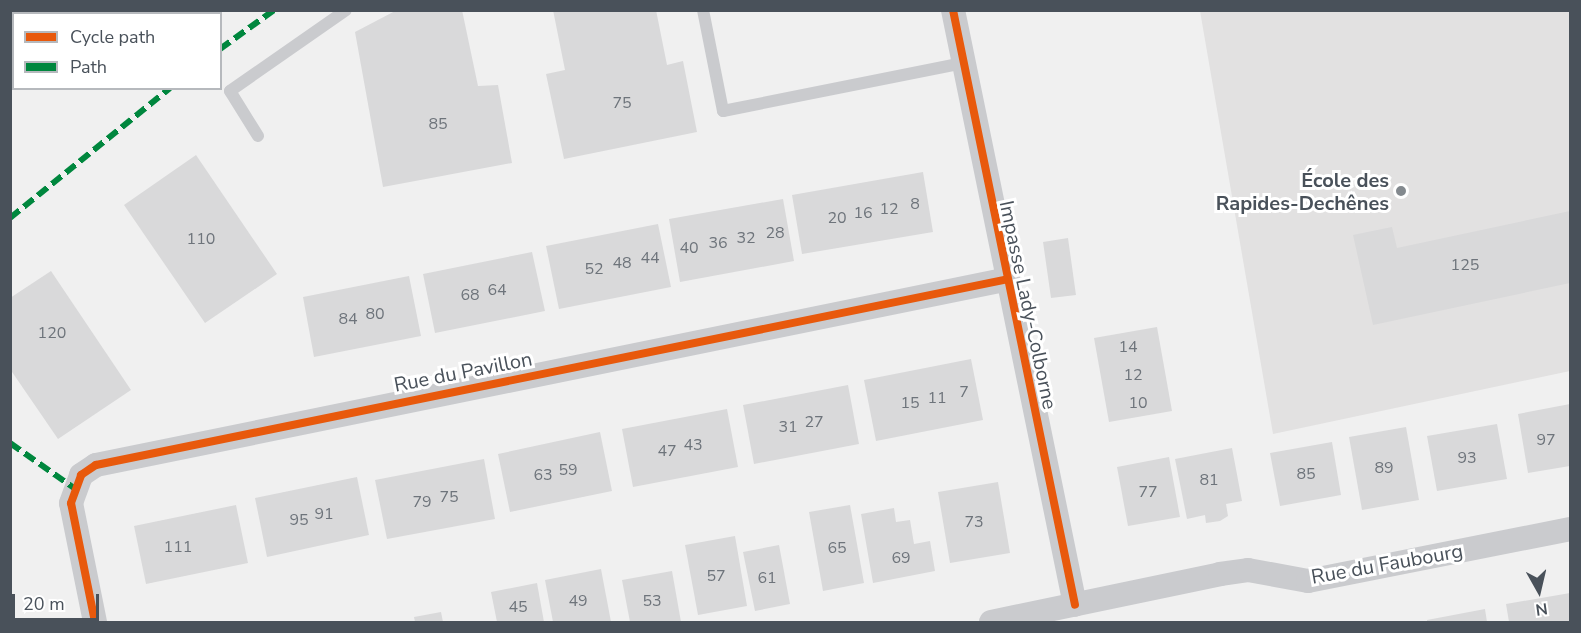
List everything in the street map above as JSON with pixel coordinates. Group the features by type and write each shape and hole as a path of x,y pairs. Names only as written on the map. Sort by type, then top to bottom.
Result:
{"street":[{"name":"Impasse Lady-Colborne","path":"953,10 1004,280 1075,605"},
{"name":"Rue du Pavillon","path":"95,622 71,502 81,475 96,465 1004,280"},
{"name":"Rue du Faubourg","path":"991,622 1248,570 1308,581 1570,529"}],"lane":[{"path":"258,136 230,91 346,10"},
{"path":"703,10 723,111 963,63"}],"shaded area":[{"name":"École des Rapides-Dechênes","path":"1200,11 1570,11 1570,371 1273,434"}],"building":[{"path":"397,10 462,10 478,86 498,85 512,163 383,187 355,32"},
{"path":"553,10 656,10 667,65 683,61 697,132 564,159 546,74 565,70"},
{"path":"196,155 277,274 205,323 124,205"},
{"path":"923,172 933,232 802,254 792,195"},
{"path":"783,199 794,261 680,282 669,219"},
{"path":"1570,211 1570,283 1373,325 1353,235 1392,227 1397,248"},
{"path":"658,224 671,287 559,309 546,246"},
{"path":"1068,238 1076,295 1051,298 1043,242"},
{"path":"532,252 545,311 435,333 423,274"},
{"path":"51,271 131,390 58,439 10,369 10,298"},
{"path":"409,276 421,336 314,357 303,297"},
{"path":"1157,327 1172,411 1109,422 1094,338"},
{"path":"971,359 983,420 876,441 864,380"},
{"path":"848,385 859,444 754,464 743,405"},
{"path":"1570,404 1570,466 1528,473 1518,414"},
{"path":"727,409 738,467 633,487 622,429"},
{"path":"1497,424 1507,479 1437,491 1427,436"},
{"path":"1406,427 1419,500 1362,510 1349,437"},
{"path":"600,432 612,491 510,512 498,454"},
{"path":"1332,442 1341,495 1280,506 1270,453"},
{"path":"1232,448 1242,501 1226,504 1228,516 1220,521 1206,523 1205,515 1187,519 1175,459"},
{"path":"1169,457 1180,517 1128,526 1117,467"},
{"path":"484,459 495,519 387,539 375,480"},
{"path":"357,477 369,535 267,557 255,498"},
{"path":"998,482 1010,553 950,563 938,492"},
{"path":"236,505 248,563 146,584 134,526"},
{"path":"850,505 864,583 823,591 809,512"},
{"path":"894,508 896,522 910,520 914,544 930,541 935,571 873,583 861,514"},
{"path":"735,536 747,606 698,615 685,545"},
{"path":"779,545 790,604 755,611 743,552"},
{"path":"601,569 611,622 553,622 545,580"},
{"path":"672,571 681,622 630,622 622,580"},
{"path":"537,583 544,622 497,622 491,592"},
{"path":"1570,593 1570,622 1509,622 1506,604"},
{"path":"1485,609 1487,622 1427,622 1427,620"},
{"path":"441,612 443,622 415,622 414,617"}],"marked path":[{"path":"222,48 274,10"},
{"path":"10,218 168,90"},
{"path":"10,443 74,488"}],"cycle path":[{"path":"953,10 1075,605"},
{"path":"95,622 71,503 81,475 96,465 1004,280"}],"place":[{"name":"École des Rapides-Dechênes","path":"1401,191"}]}
